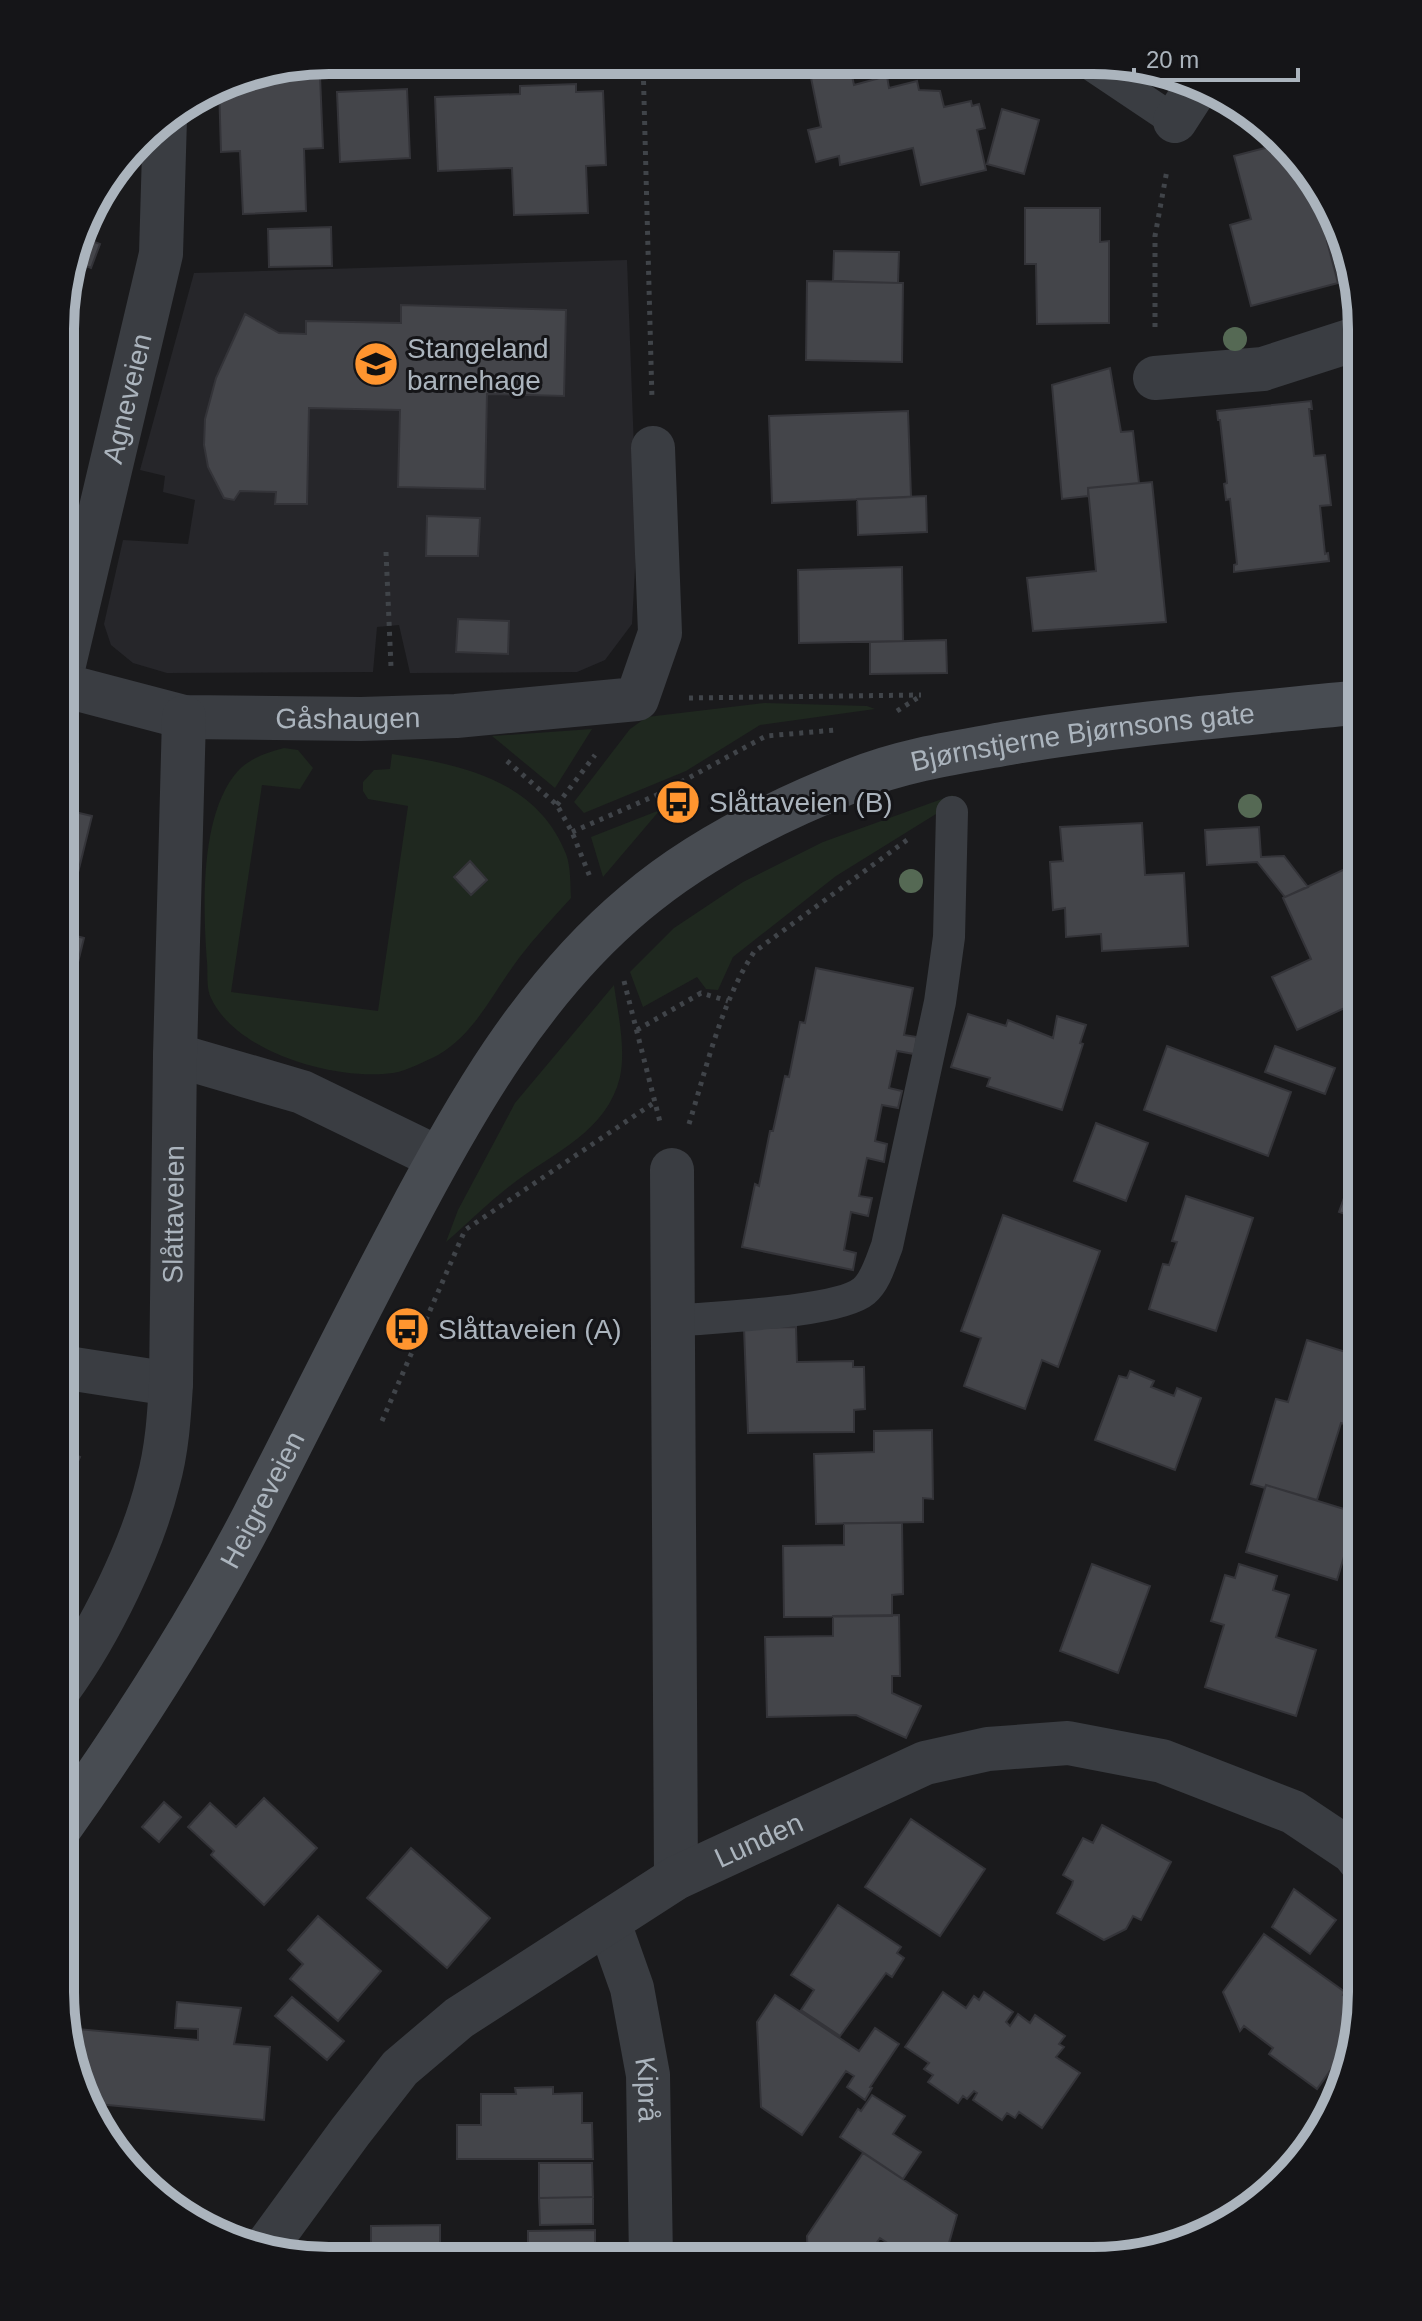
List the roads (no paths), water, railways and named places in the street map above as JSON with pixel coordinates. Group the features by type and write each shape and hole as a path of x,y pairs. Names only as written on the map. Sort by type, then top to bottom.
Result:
{"main road":[{"name":"Bjørnstjerne Bjørnsons gate","path":"438,1158 485,1079 534,1008 582,953 636,901 752,826 858,778 950,753 1073,734 1348,704"},
{"name":"Heigreveien","path":"74,1808 124,1737 199,1619 438,1158"}],"street":[{"name":"Agneveien","path":"74,622 161,254 165,134"},
{"path":"1155,378 1263,369 1348,342"},
{"name":"Gåshaugen","path":"74,688 184,717 456,716 637,699 660,633 653,448"},
{"name":"Slåttaveien","path":"74,1664 112,1598 144,1528 159,1482 168,1432 184,717"},
{"path":"175,1055 302,1092 438,1158"},
{"path":"672,1170 676,1878"},
{"path":"74,1369 171,1384"},
{"name":"Lunden","path":"271,2240 400,2068 459,2018 676,1878 925,1763 988,1749 1068,1743 1162,1761 1293,1812 1347,1848"},
{"name":"Kiprå","path":"609,1923 632,1988 648,2075 651,2247"}],"lane":[{"path":"1117,75 1185,106"},
{"path":"673,1321 841,1303 864,1291 877,1271 887,1246 940,1002 949,937 952,812"}],"place":[{"name":"Stangeland barnehage","path":"376,364"},
{"name":"Slåttaveien (B)","path":"678,802"},
{"name":"Slåttaveien (A)","path":"407,1329"}]}
